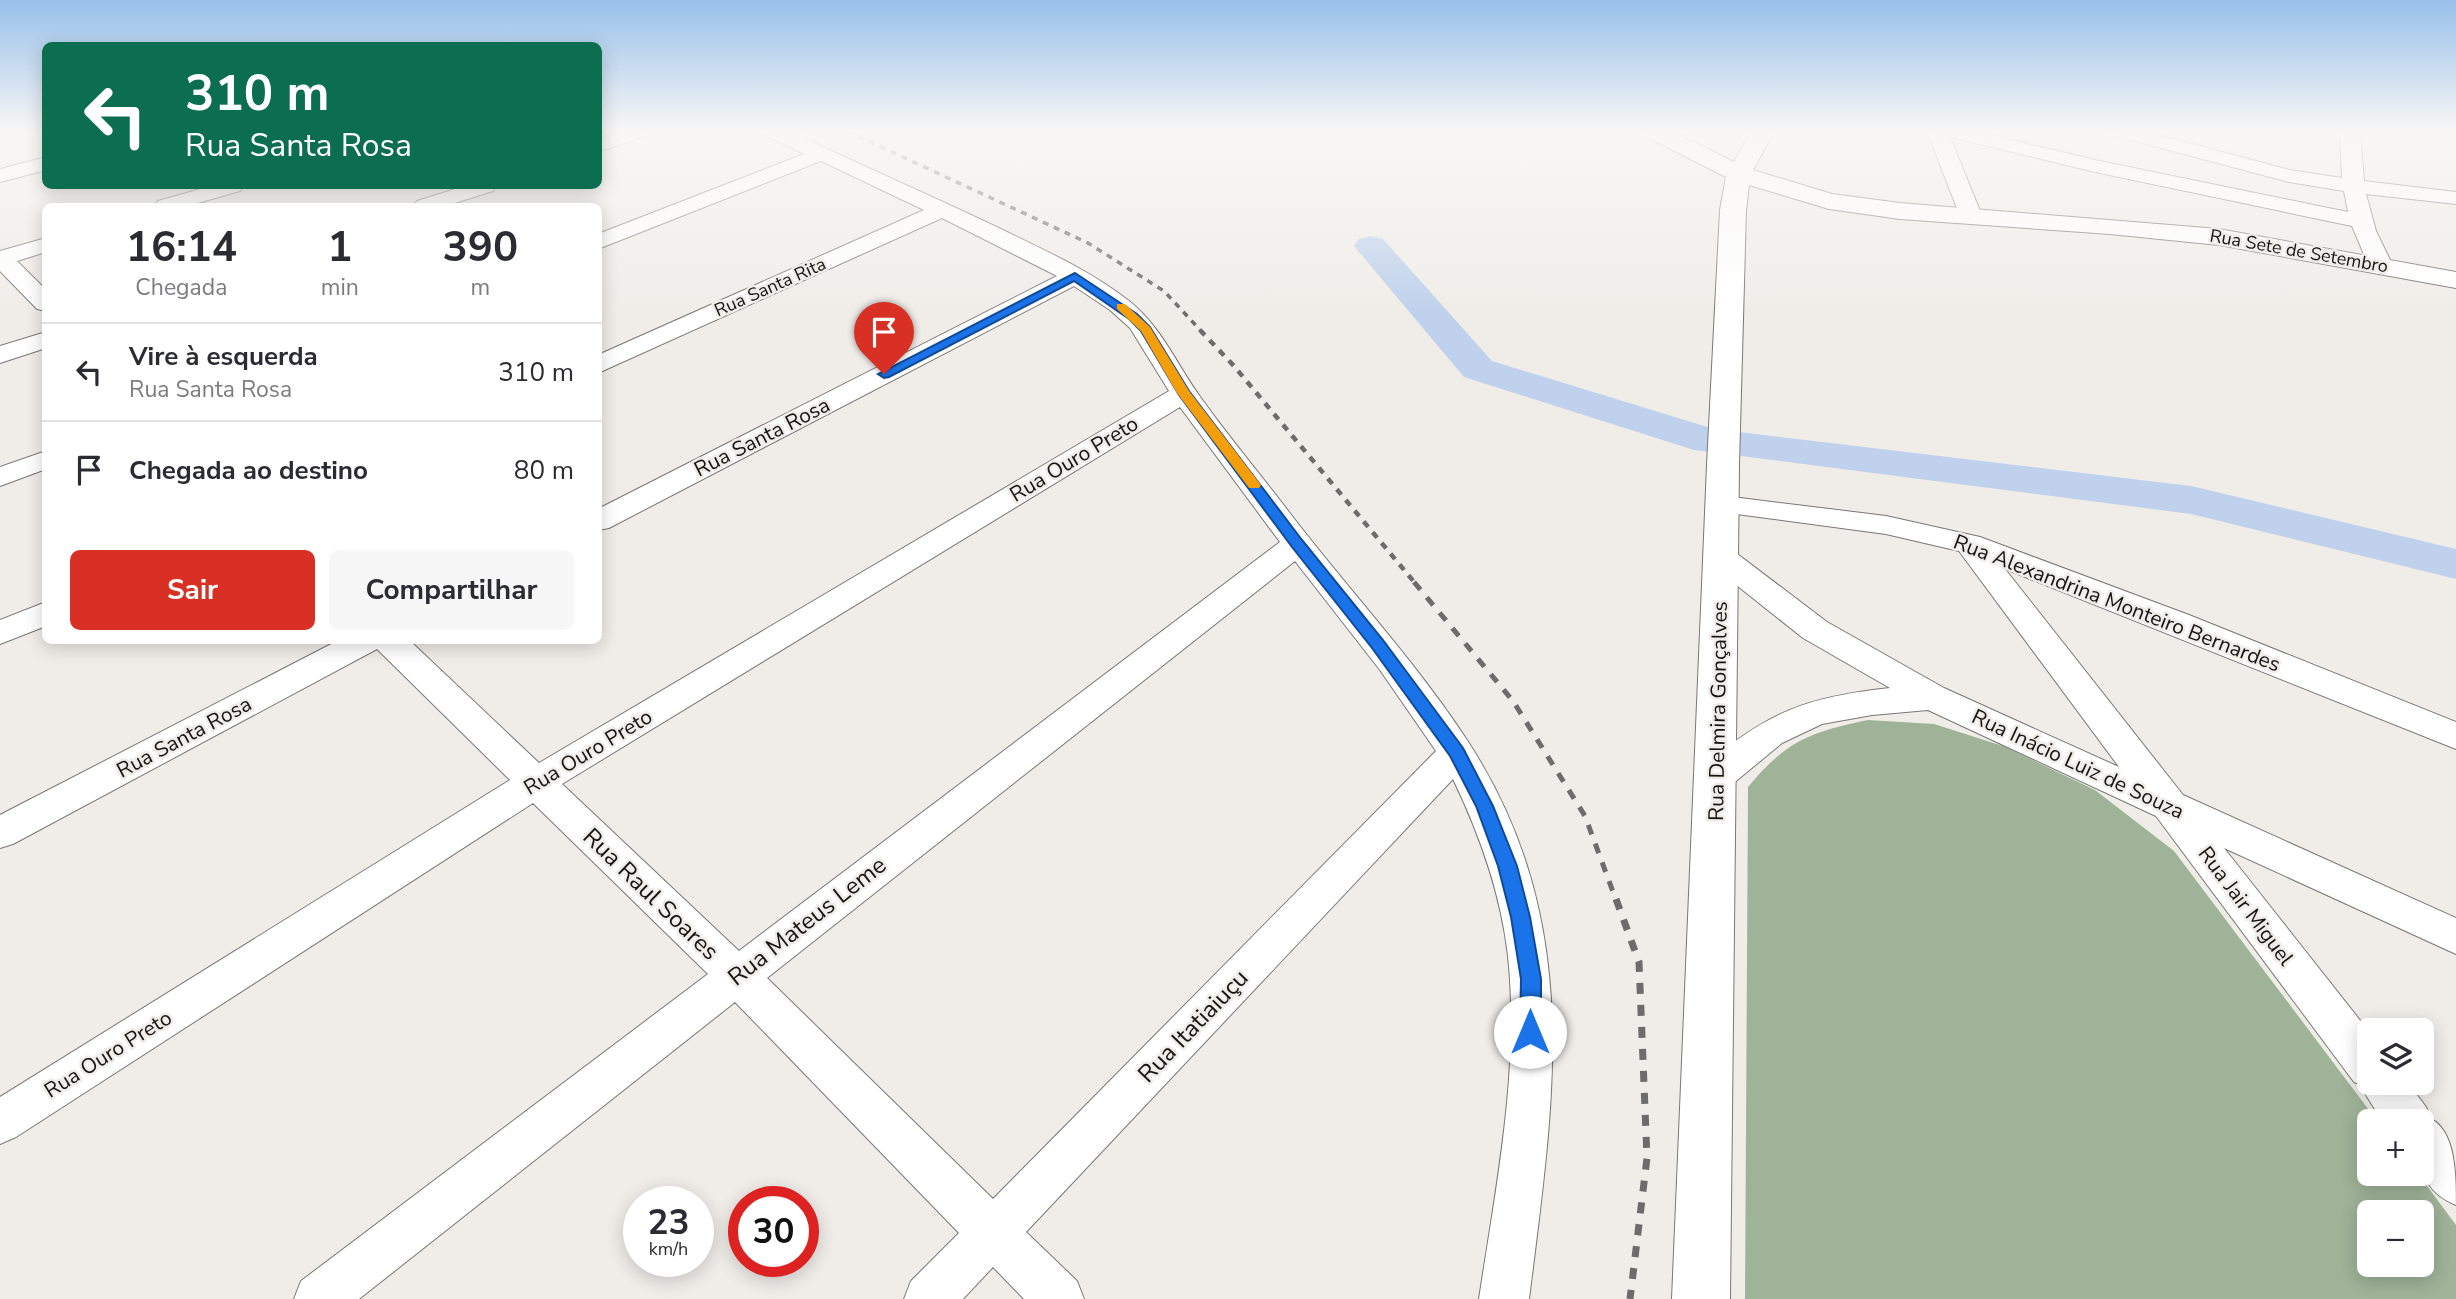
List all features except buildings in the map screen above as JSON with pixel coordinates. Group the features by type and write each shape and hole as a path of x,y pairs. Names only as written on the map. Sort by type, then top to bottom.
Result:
{"street":[{"path":"176,203 213,192"},
{"path":"434,203 468,192"},
{"path":"602,240 726,192"},
{"path":"904,192 1075,276 1121,306 1145,329 1184,393 1297,544 1378,644 1457,752 1485,806 1507,866 1520,917 1531,979 1530,1059 1516,1214 1504,1299"},
{"name":"Rua Delmira Gonçalves","path":"1701,1299 1717,776 1723,465 1732,238 1737,192"},
{"name":"Rua Sete de Setembro","path":"1800,192 1840,203 1971,216 2122,226 2219,237 2380,264 2456,280"},
{"path":"1961,192 1971,216"},
{"path":"2216,192 2360,222"},
{"path":"2353,192 2360,222 2380,264"},
{"path":"2396,192 2456,198"},
{"name":"Rua Santa Rita","path":"602,363 942,209"},
{"path":"42,246 0,259 42,300"},
{"name":"Rua Santa Rosa","path":"602,520 1075,276"},
{"path":"0,355 42,340"},
{"name":"Rua Ouro Preto","path":"0,1122 535,783 1184,393"},
{"path":"0,477 42,461"},
{"name":"Rua Alexandrina Monteiro Bernardes","path":"1724,505 1886,525 1969,544 2177,623 2456,736"},
{"name":"Rua Mateus Leme","path":"319,1299 1297,544"},
{"name":"Rua Jair Miguel","path":"1969,544 2357,1051"},
{"name":"Rua Inácio Luiz de Souza","path":"1721,557 1771,598 1815,629 1931,697 2456,937"},
{"path":"0,633 42,615"},
{"name":"Rua Santa Rosa","path":"0,833 359,644"},
{"name":"Rua Raul Soares","path":"392,644 736,975 1059,1299"},
{"path":"1717,776 1759,741 1810,714 1839,707 1931,697"},
{"name":"Rua Itatiaiuçu","path":"929,1299 1457,752"},
{"path":"2434,1153 2456,1182"}],"green space":[{"path":"1868,720 1934,724 2003,746 2095,790 2174,851 2368,1109 2357,1109 2357,1186 2427,1186 2456,1225 2456,1299 1745,1299 1748,787 1787,749 1830,729"}],"waterway":[{"path":"1371,246 1478,369 1709,441 2191,500 2456,564"}],"railway":[{"path":"977,192 1088,243 1164,291 1202,332"},
{"path":"1200,330 1234,366 1415,583"},
{"path":"1414,582 1513,701 1585,816 1616,900"},
{"path":"1616,899 1639,962 1647,1158 1630,1299"}],"slow traffic":[{"path":"1121,306 1145,329 1184,393 1254,485"}],"route":[{"path":"884,374 1075,276 1133,316 1155,344 1184,393 1297,544 1378,644 1457,752 1485,806 1507,866 1520,917 1531,979 1530,1032"}]}
